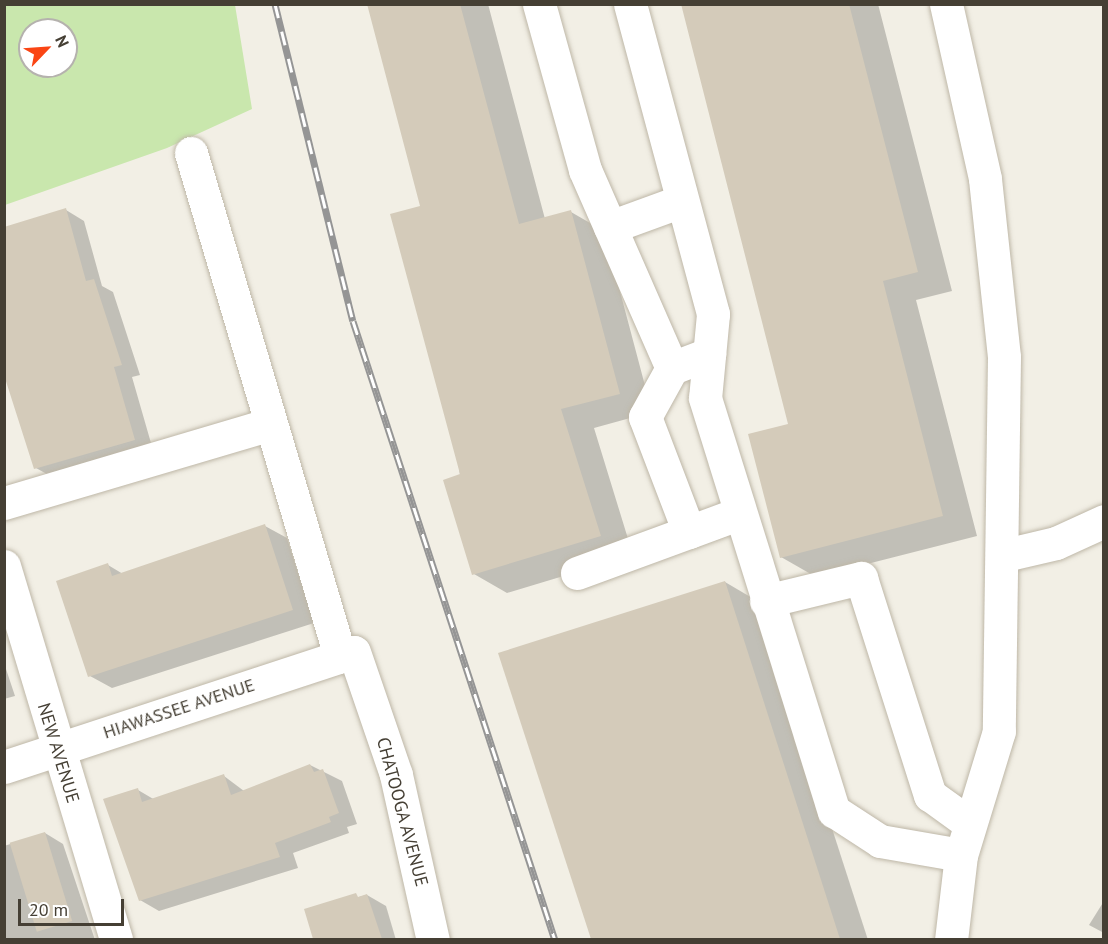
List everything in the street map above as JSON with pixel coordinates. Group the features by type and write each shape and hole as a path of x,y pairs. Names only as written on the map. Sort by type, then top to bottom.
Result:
{"street":[{"path":"538,4 585,170 672,368"},
{"path":"630,4 713,314 705,398 766,601 834,811 880,841 961,855"},
{"path":"946,4 975,125 999,278 1005,555 999,731 961,855 951,939"},
{"name":"CHATOOGA AVENUE","path":"191,153 271,424 347,654 396,776 433,939"},
{"path":"610,227 681,201"},
{"path":"689,532 645,417 672,368 709,354"},
{"path":"4,503 271,424"},
{"path":"577,573 740,513"},
{"path":"1005,555 1056,543 1104,521"},
{"name":"NEW AVENUE","path":"4,566 56,750 116,939"},
{"path":"766,601 861,578 930,795 970,824"},
{"name":"HIAWASSEE AVENUE","path":"4,767 347,654"}],"green space":[{"path":"4,5 235,5 252,109 167,148 5,205"}],"building":[{"path":"367,4 460,4 519,224 571,210 620,394 561,409 601,536 472,575 443,480 460,474 390,214 420,206"},
{"path":"681,4 849,4 918,272 883,281 943,516 780,558 748,434 788,424"},
{"path":"66,208 86,281 94,279 122,365 114,367 135,440 34,469 4,375 4,227"},
{"path":"265,524 293,610 88,677 56,581 108,563 112,576"},
{"path":"725,581 840,939 591,939 498,653"},
{"path":"310,764 314,772 323,769 339,813 329,817 331,822 275,843 280,857 139,901 103,799 138,788 142,802 224,774 231,795"},
{"path":"45,832 72,921 37,932 10,843"},
{"path":"356,893 358,897 367,894 382,939 313,939 304,909"}],"railway":[{"path":"275,4 353,321 555,940"}]}
